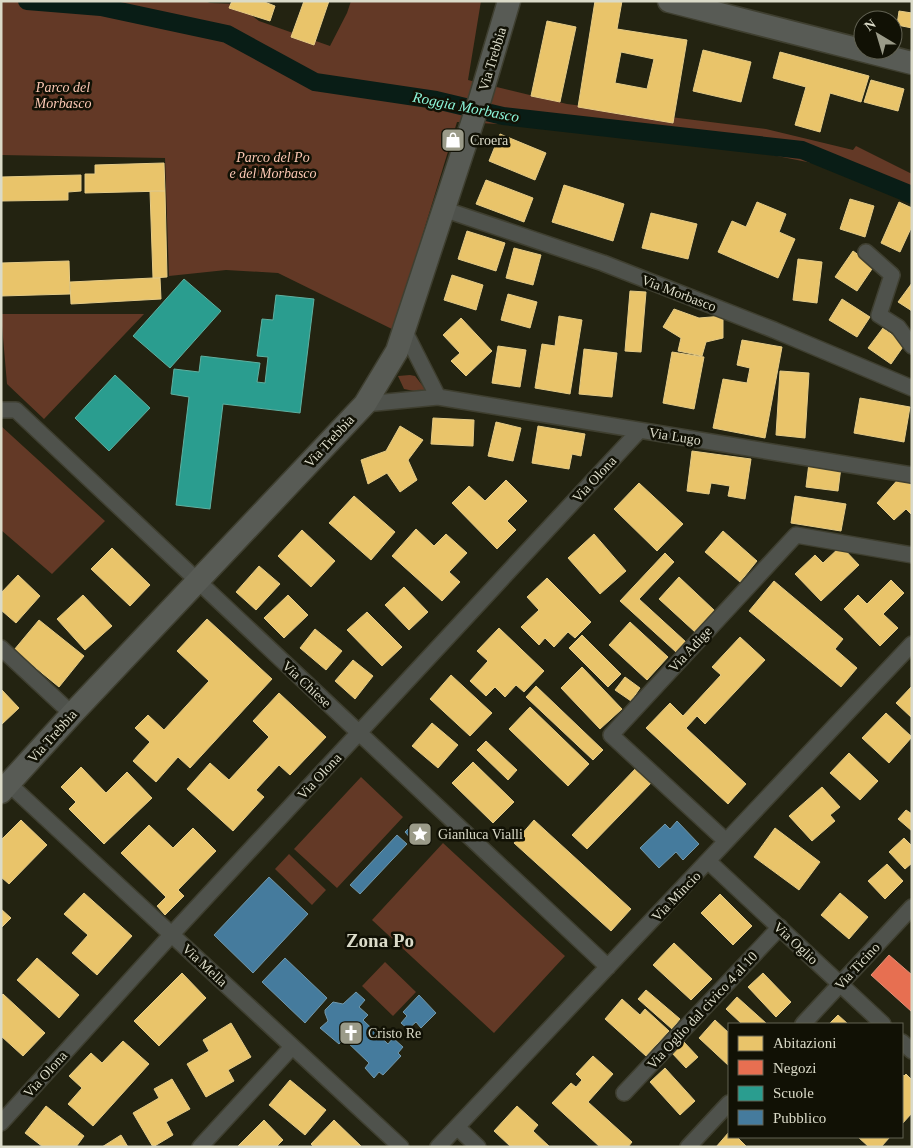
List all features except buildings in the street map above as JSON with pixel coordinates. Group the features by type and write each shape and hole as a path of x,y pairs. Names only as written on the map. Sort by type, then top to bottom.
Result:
{"street":[{"name":"Via Trebbia","path":"5,788 72,714 365,404 397,351 480,99 509,1"},
{"path":"669,1 912,63"},
{"name":"Via Morbasco","path":"443,209 603,264 774,330 912,388"},
{"path":"866,252 892,275 879,315 898,327 912,346"},
{"path":"404,330 438,397"},
{"name":"Via Lugo","path":"365,404 438,397 912,475"},
{"name":"Via Chiese","path":"1,410 16,410 608,967"},
{"name":"Via Olona","path":"1,1123 172,934 639,431"},
{"name":"Via Adige","path":"726,841 611,734 796,535 912,555"},
{"name":"Via Mincio","path":"438,1147 709,862 726,841 912,644"},
{"path":"1,648 72,714"},
{"name":"Via Mella","path":"5,788 172,934 401,1147"},
{"name":"Via Oglio","path":"709,862 882,1023"},
{"name":"Via Ticino","path":"804,1023 912,907"},
{"name":"Via Oglio dal civico 4 al 10","path":"624,1093 780,928"},
{"path":"200,1147 292,1047"},
{"path":"688,1147 728,1104"},
{"path":"457,1127 478,1147"}],"green space":[{"name":"Parco del Po e del Morbasco","path":"1,1 205,1 210,3 237,4 259,21 330,46 351,1 481,1 468,80 567,104 766,129 853,150 856,146 912,174 912,202 837,168 772,155 538,126 457,122 410,276 396,331 278,273 226,270 169,276 165,158 1,155"},
{"path":"1,314 144,314 44,419 7,384"},
{"path":"398,376 415,376 426,390 419,392 404,389"},
{"path":"1,426 105,521 52,574 1,530"},
{"path":"361,777 403,817 337,888 294,849"},
{"path":"443,843 565,956 494,1033 372,920"},
{"path":"289,854 326,890 312,905 275,869"},
{"path":"385,962 416,992 393,1016 362,986"}],"waterway":[{"name":"Roggia Morbasco","path":"27,1 101,7 227,34 315,82 436,100 503,116 802,150 912,195"}],"place":[{"name":"Croera","path":"453,140"},
{"name":"Gianluca Vialli","path":"420,834"},
{"name":"Cristo Re","path":"351,1033"}],"district":[{"name":"Zona Po","path":"380,940"}],"park label":[{"name":"Parco del Morbasco","path":"63,95"}]}
